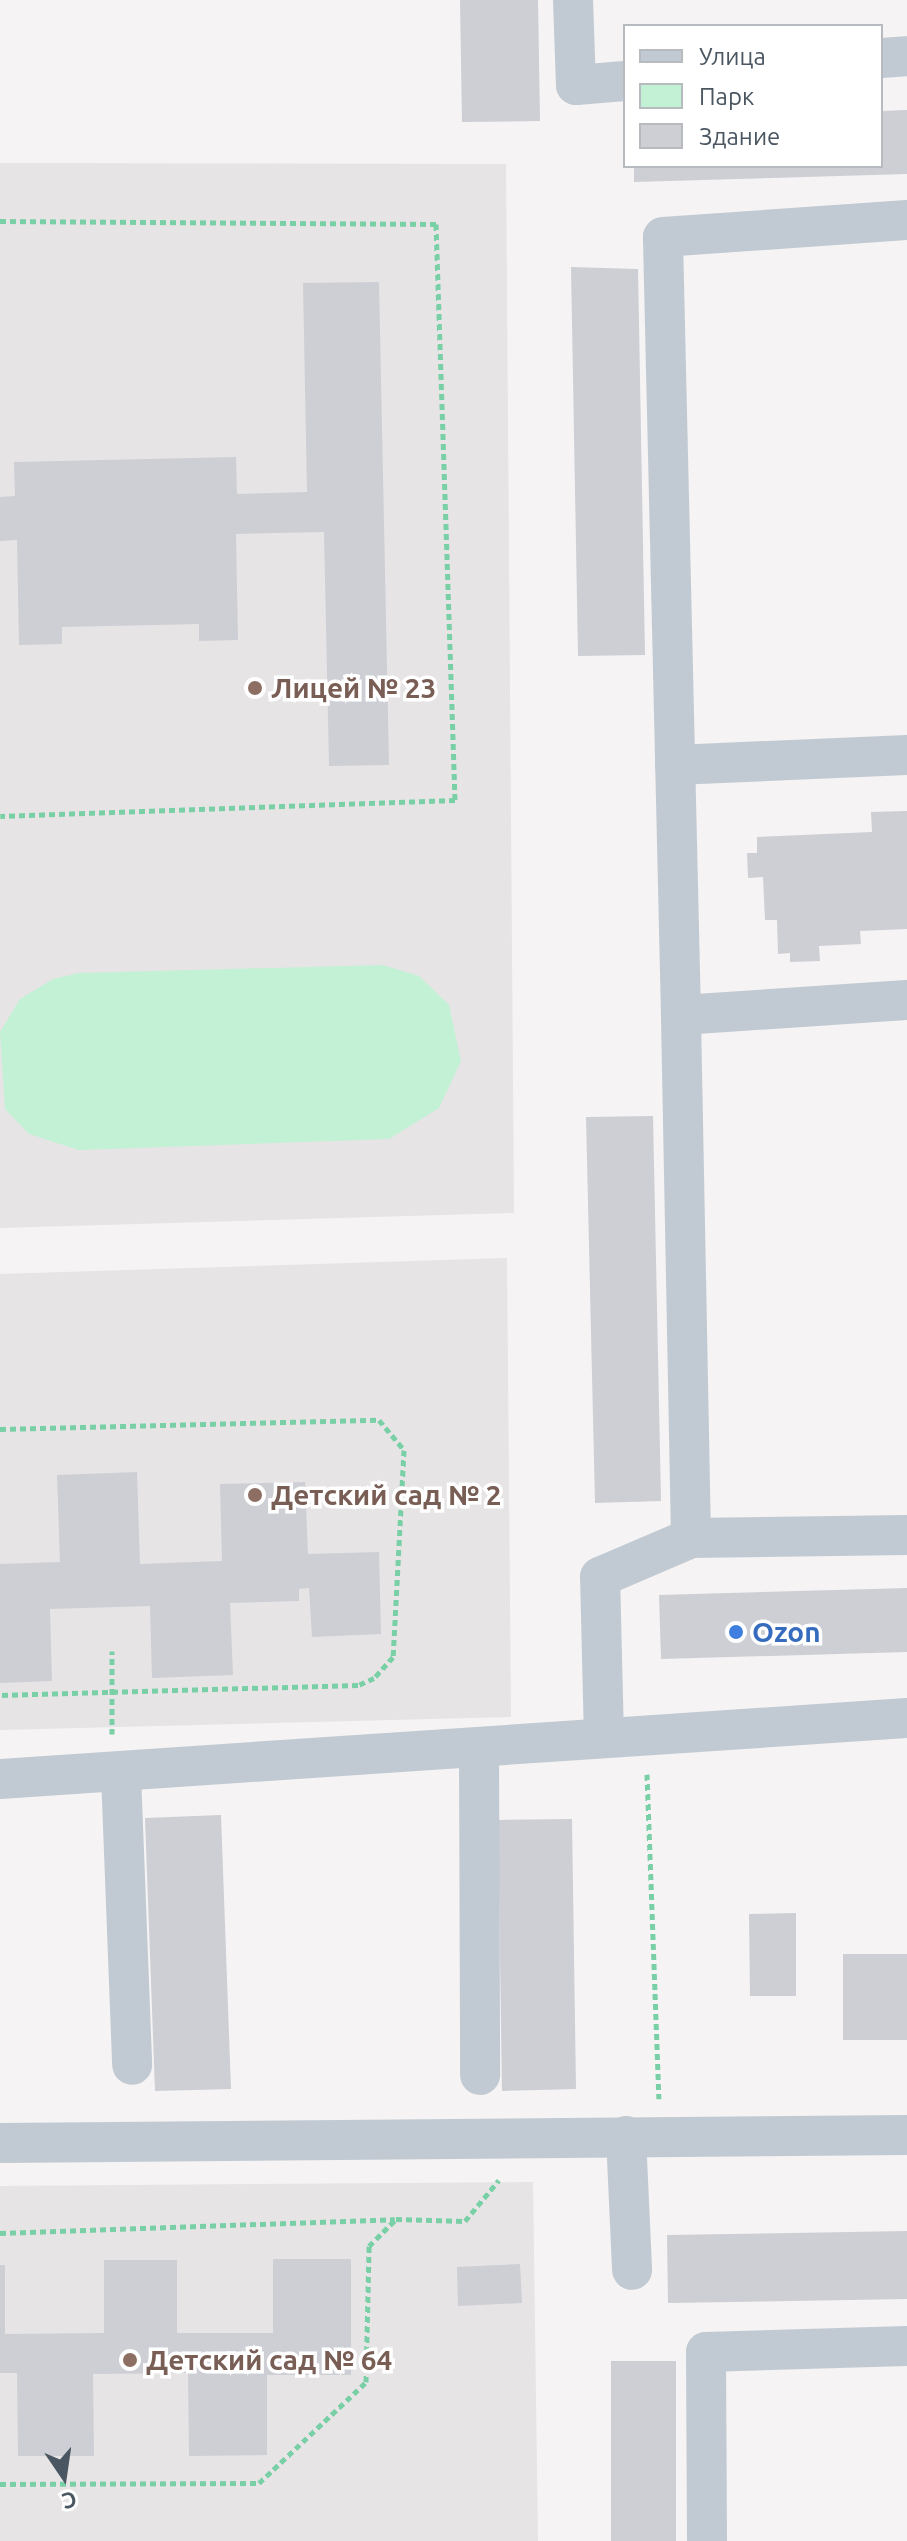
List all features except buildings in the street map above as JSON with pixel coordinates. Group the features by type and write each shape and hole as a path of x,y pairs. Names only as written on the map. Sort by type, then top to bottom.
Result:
{"lane":[{"path":"573,0 576,85 623,81"},
{"path":"883,58 907,56"},
{"path":"691,1538 663,237 907,220"},
{"path":"675,765 907,755"},
{"path":"681,1015 907,1000"},
{"path":"604,1738 600,1577 691,1538 907,1535"},
{"path":"0,1779 121,1774 907,1718"},
{"path":"479,1749 480,2075"},
{"path":"121,1774 132,2065"},
{"path":"0,2143 907,2135"},
{"path":"632,2270 644,2136"},
{"path":"707,2541 706,2352 907,2346"}],"path":[{"path":"0,221 436,224 455,800 0,816"},
{"path":"0,1429 379,1420 404,1450 393,1657 374,1678 358,1685 0,1695"},
{"path":"112,1651 113,1691"},
{"path":"644,2136 646,1736"},
{"path":"0,2233 396,2219 465,2221 533,2137"},
{"path":"0,2484 259,2483 366,2382 369,2246 396,2219"}],"shaded area":[{"name":"Лицей № 23","path":"0,163 506,164 514,1213 0,1228"},
{"name":"Детский сад № 2","path":"507,1258 511,1717 0,1730 0,1274"},
{"path":"533,2182 538,2541 0,2541 0,2186"}],"green space":[{"path":"383,965 419,976 449,1005 461,1061 439,1108 389,1139 79,1150 29,1134 5,1109 0,1032 20,999 53,979 79,973"}],"place":[{"name":"Лицей № 23","path":"255,688"},
{"name":"Детский сад № 2","path":"255,1495"},
{"name":"Ozon","path":"736,1632"},
{"name":"Детский сад № 64","path":"130,2360"}]}
